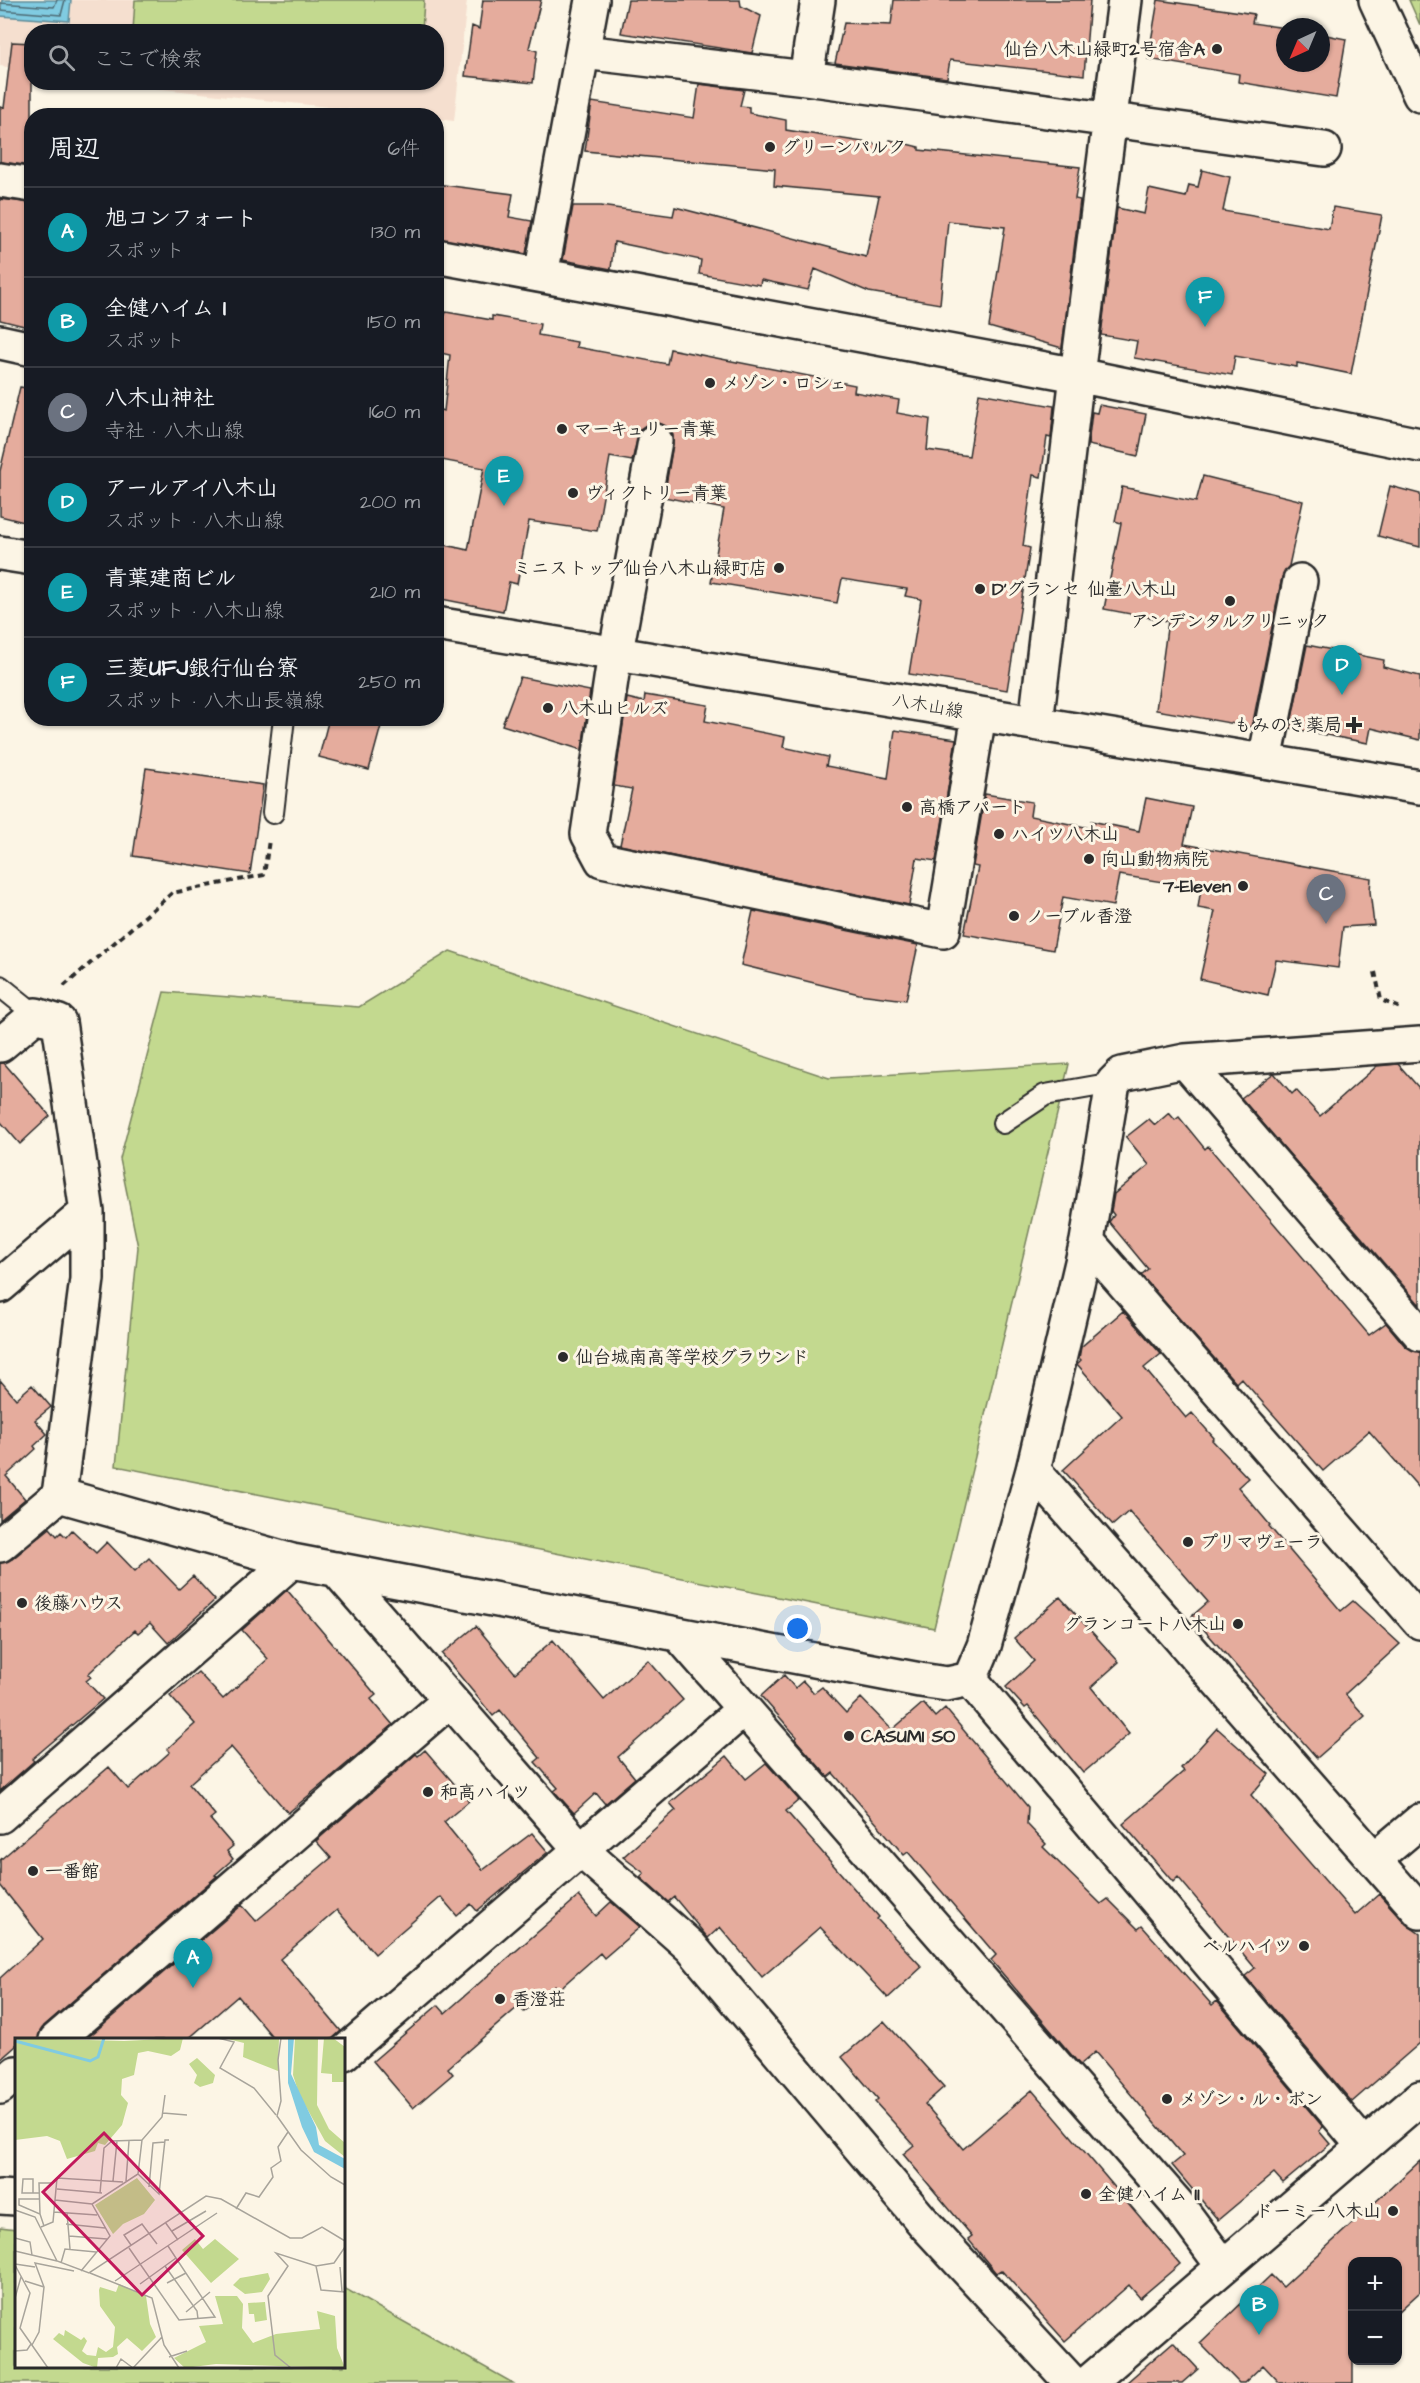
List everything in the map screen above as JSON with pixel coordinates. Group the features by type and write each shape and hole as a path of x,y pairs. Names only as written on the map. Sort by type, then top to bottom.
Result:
{"street":[{"path":"541,274 592,0"},
{"path":"806,78 818,0"},
{"path":"1036,723 1108,120 1125,0"},
{"path":"1376,0 1420,95"},
{"path":"583,52 806,78 1324,149"},
{"path":"0,180 24,184"},
{"path":"444,257 1077,375 1420,445"},
{"path":"0,342 24,347"},
{"path":"654,441 616,654 588,834 602,860 943,932 979,715"},
{"path":"0,553 24,557"},
{"path":"1265,761 1300,581"},
{"name":"八木山線","path":"444,625 1420,787"},
{"path":"0,1045 48,1019 87,1212 87,1279 59,1495 0,1545"},
{"path":"970,1679 984,1646 1033,1470 1087,1241 1113,1083 1122,1074 1185,1061 1420,1044"},
{"path":"1185,1061 1420,1334"},
{"path":"0,1286 87,1212"},
{"path":"1087,1241 1420,1622"},
{"path":"1033,1470 1420,1912"},
{"path":"59,1495 292,1561 681,1637 920,1680 947,1684 970,1679"},
{"path":"0,1816 292,1561"},
{"path":"336,1569 581,1850 690,1947 924,2223 1072,2383"},
{"path":"681,1637 1170,2196 1222,2266"},
{"path":"970,1679 1363,2145"},
{"path":"58,2038 449,1701"},
{"path":"345,2052 744,1709"},
{"path":"1375,1859 1420,1821"},
{"path":"0,2087 15,2074"},
{"path":"1088,2383 1420,2098"},
{"path":"0,2197 15,2198"}],"lane":[{"path":"273,813 283,726"},
{"path":"0,986 48,1019"},
{"path":"1003,1123 1045,1095 1113,1083"}],"path":[{"path":"48,1019 60,988 172,893 264,876 273,813"},
{"path":"1376,972 1381,1000 1410,1012"}],"shaded area":[{"path":"0,0 467,0 454,121 444,120 444,108 338,108 172,90 444,90 444,24 24,24 24,69 0,66"}],"green space":[{"path":"135,0 424,0 422,24 133,24"},
{"path":"1409,0 1420,0 1420,25"},
{"name":"仙台城南高等学校グラウンド","path":"450,951 829,1078 1069,1064 934,1628 116,1466 138,1247 120,1159 164,992 359,1007"},
{"path":"0,2227 15,2229 15,2368 345,2368 345,2289 513,2383 0,2383"}],"water":[{"path":"2,0 71,0 69,21 0,16"}],"building":[{"path":"483,0 541,0 529,48 537,51 533,83 465,76 472,26 479,29"},
{"path":"628,0 740,0 741,6 761,16 752,53 621,33"},
{"path":"894,0 1090,0 1084,75 950,60 947,78 835,63 844,23 891,25"},
{"name":"仙台八木山緑町2号宿舎A","path":"1158,0 1254,14 1252,23 1276,27 1276,72 1330,72 1330,36 1346,39 1336,98 1238,82 1239,74 1148,59"},
{"path":"12,42 24,43 24,90 32,90 32,108 24,108 24,165 0,162 0,107 4,108"},
{"path":"699,84 744,90 740,106 749,107 749,113 786,120 786,130 888,146 890,140 919,147 919,150 1080,167 1075,199 1080,200 1062,348 989,327 1005,227 948,221 940,304 869,292 815,269 808,290 761,280 760,285 699,274 701,260 614,242 611,269 563,260 573,206 600,206 673,216 675,207 866,257 879,196 774,186 775,169 585,151 592,102 694,118"},
{"path":"1202,170 1230,177 1223,211 1329,229 1333,207 1382,215 1351,374 1297,363 1297,367 1235,356 1232,375 1134,358 1137,341 1101,335 1117,208 1144,214 1149,189 1186,197 1189,185 1198,187"},
{"path":"444,185 513,194 509,217 532,221 526,254 444,239"},
{"path":"0,199 24,202 24,326 0,320"},
{"path":"446,312 492,320 492,316 540,324 538,335 577,342 576,347 667,364 670,349 855,385 854,392 899,400 897,413 930,419 927,450 969,456 979,393 1054,406 1051,438 1047,437 1041,477 1033,475 1023,546 1030,548 1007,690 909,674 921,599 905,596 907,589 842,579 837,603 711,582 724,509 664,497 673,435 668,427 658,423 648,424 640,429 632,461 610,457 597,531 529,521 517,584 509,582 503,611 444,600 445,545 468,550 484,468 444,460 444,411 450,355 444,354"},
{"path":"20,387 24,388 24,522 0,516 0,471"},
{"path":"1099,405 1146,414 1138,456 1088,445 1092,412 1097,413"},
{"path":"1203,476 1303,501 1289,566 1282,577 1252,727 1156,710 1168,621 1104,609 1121,523 1115,521 1122,487 1196,502"},
{"path":"1390,486 1420,494 1420,547 1378,536"},
{"path":"1307,645 1384,660 1383,667 1420,676 1420,740 1371,728 1368,743 1290,728"},
{"name":"八木山ヒルズ","path":"520,677 590,691 582,750 502,725"},
{"path":"645,695 708,705 705,721 785,737 783,747 828,757 826,766 888,778 895,730 956,739 936,861 917,858 909,905 620,845 632,789 614,786 627,698 644,702"},
{"path":"327,726 381,726 369,770 319,757"},
{"path":"146,768 263,785 250,874 133,856"},
{"path":"985,794 1032,802 1030,816 1090,828 1091,821 1139,831 1146,798 1192,807 1184,844 1371,878 1370,891 1374,925 1343,927 1338,968 1276,960 1268,995 1200,979 1215,911 1198,908 1201,888 1119,875 1113,906 1063,897 1053,950 964,934 978,867 973,866"},
{"path":"753,911 918,945 906,1000 859,994 741,965"},
{"path":"0,1063 4,1063 50,1116 20,1144 0,1121"},
{"path":"1398,1064 1420,1089 1420,1305 1241,1098 1274,1073 1292,1094 1296,1090 1320,1116 1377,1066"},
{"path":"1169,1113 1175,1120 1179,1117 1205,1149 1208,1146 1369,1335 1386,1323 1406,1347 1420,1352 1420,1489 1369,1431 1323,1471 1241,1378 1236,1383 1141,1275 1148,1269 1109,1222 1114,1215 1111,1211 1114,1194 1149,1165 1126,1137 1149,1119 1155,1125"},
{"path":"1123,1311 1161,1354 1144,1368 1186,1418 1192,1413 1214,1438 1212,1440 1248,1478 1238,1487 1269,1526 1341,1611 1353,1601 1400,1644 1345,1694 1365,1716 1317,1758 1192,1616 1208,1602 1129,1511 1113,1525 1063,1470 1122,1416 1077,1364 1081,1360 1079,1358 1081,1347"},
{"path":"0,1380 16,1399 32,1385 51,1407 35,1420 47,1434 34,1446 36,1449 6,1476 25,1499 0,1520"},
{"path":"50,1528 57,1536 61,1532 66,1537 72,1530 96,1553 107,1542 135,1571 149,1558 179,1589 193,1576 215,1600 168,1643 150,1623 138,1633 135,1630 88,1674 91,1677 86,1681 103,1699 32,1759 34,1761 0,1791 0,1563 12,1559"},
{"path":"287,1590 376,1695 371,1699 393,1725 288,1813 231,1747 189,1784 215,1815 210,1819 233,1846 227,1851 233,1859 215,1875 217,1876 44,2026 39,2038 15,2038 15,2047 0,2060 0,1978 43,1939 0,1885 0,1860 109,1767 128,1789 170,1752 167,1749 195,1724 170,1696 198,1672 223,1699 268,1659 242,1630"},
{"path":"1060,1597 1119,1662 1091,1687 1129,1734 1083,1773 1028,1706 1025,1708 1006,1687 1034,1661 1014,1638"},
{"path":"476,1626 515,1673 553,1640 604,1700 648,1660 683,1700 618,1757 635,1778 605,1804 596,1793 574,1813 554,1791 558,1788 535,1762 540,1758 500,1710 493,1716 442,1654"},
{"path":"784,1675 795,1688 803,1681 814,1693 822,1687 846,1713 861,1698 892,1730 923,1703 935,1717 945,1708 1028,1807 1027,1824 1046,1844 1043,1847 1101,1904 1108,1899 1138,1929 1142,1926 1212,2005 1217,2001 1323,2127 1319,2131 1330,2144 1283,2183 1274,2173 1218,2220 1172,2165 1183,2156 1095,2052 1080,2065 991,1960 996,1955 908,1852 904,1855 833,1773 828,1777 795,1739 797,1737 761,1696"},
{"path":"1217,1728 1269,1774 1251,1795 1355,1915 1379,1894 1406,1924 1420,1934 1420,2043 1352,2102 1245,1976 1255,1968 1178,1877 1173,1882 1123,1824 1184,1771 1181,1768"},
{"path":"425,1750 469,1801 444,1822 483,1870 532,1833 548,1852 477,1911 471,1904 457,1916 441,1897 375,1954 337,1910 280,1959 341,2031 333,2038 273,2038 238,1996 189,2038 87,2038 242,1905 256,1921 331,1858 316,1841 416,1754 418,1756"},
{"path":"727,1756 746,1779 766,1763 799,1800 786,1811 879,1917 877,1919 922,1967 888,1998 820,1927 762,1977 720,1927 708,1938 674,1897 668,1902 640,1877 644,1873 623,1857 676,1810 670,1803"},
{"path":"579,1896 596,1916 611,1902 640,1927 604,1958 600,1953 558,1990 555,1986 524,2012 519,2006 448,2068 453,2074 413,2108 373,2061 438,2005 445,2013"},
{"path":"884,2021 944,2087 925,2104 963,2149 1032,2090 1180,2264 1140,2298 1129,2285 1065,2341 1001,2270 996,2273 968,2239 972,2236 903,2154 914,2145 875,2102 878,2099 842,2057"},
{"path":"1420,2161 1420,2292 1402,2308 1402,2257 1348,2257 1348,2365 1353,2365 1353,2383 1280,2383 1263,2365 1244,2383 1239,2383 1200,2343 1271,2275 1283,2287"},
{"path":"1173,2342 1198,2369 1182,2383 1126,2383"}],"place":[{"name":"仙台八木山緑町2号宿舎A","path":"1217,49"},
{"name":"グリーンパルク","path":"770,147"},
{"name":"三菱UFJ銀行仙台寮","path":"1205,327"},
{"name":"メゾン・ロシェ","path":"710,383"},
{"name":"マーキュリー青葉","path":"562,429"},
{"name":"ヴィクトリー青葉","path":"573,493"},
{"name":"青葉建商ビル","path":"504,506"},
{"name":"ミニストップ仙台八木山緑町店","path":"779,568"},
{"name":"D'グランセ 仙臺八木山","path":"980,589"},
{"name":"アンデンタルクリニック","path":"1230,601"},
{"name":"アールアイ八木山","path":"1342,695"},
{"name":"八木山ヒルズ","path":"548,708"},
{"name":"もみのき薬局","path":"1354,725"},
{"name":"高橋アパート","path":"907,807"},
{"name":"ハイツ八木山","path":"999,834"},
{"name":"向山動物病院","path":"1089,859"},
{"name":"7-Eleven","path":"1243,886"},
{"name":"ノーブル香澄","path":"1014,916"},
{"name":"八木山神社","path":"1326,924"},
{"name":"仙台城南高等学校グラウンド","path":"563,1357"},
{"name":"プリマヴェーラ","path":"1188,1542"},
{"name":"後藤ハウス","path":"22,1603"},
{"name":"グランコート八木山","path":"1238,1624"},
{"name":"CASUMI SO","path":"849,1736"},
{"name":"和高ハイツ","path":"428,1792"},
{"name":"一番館","path":"33,1871"},
{"name":"ベルハイツ","path":"1304,1946"},
{"name":"旭コンフォート","path":"193,1988"},
{"name":"香澄荘","path":"500,1999"},
{"name":"メゾン・ル・ボン","path":"1167,2099"},
{"name":"全健ハイム II","path":"1086,2194"},
{"name":"ドーミー八木山","path":"1393,2211"},
{"name":"全健ハイム I","path":"1259,2335"}]}
